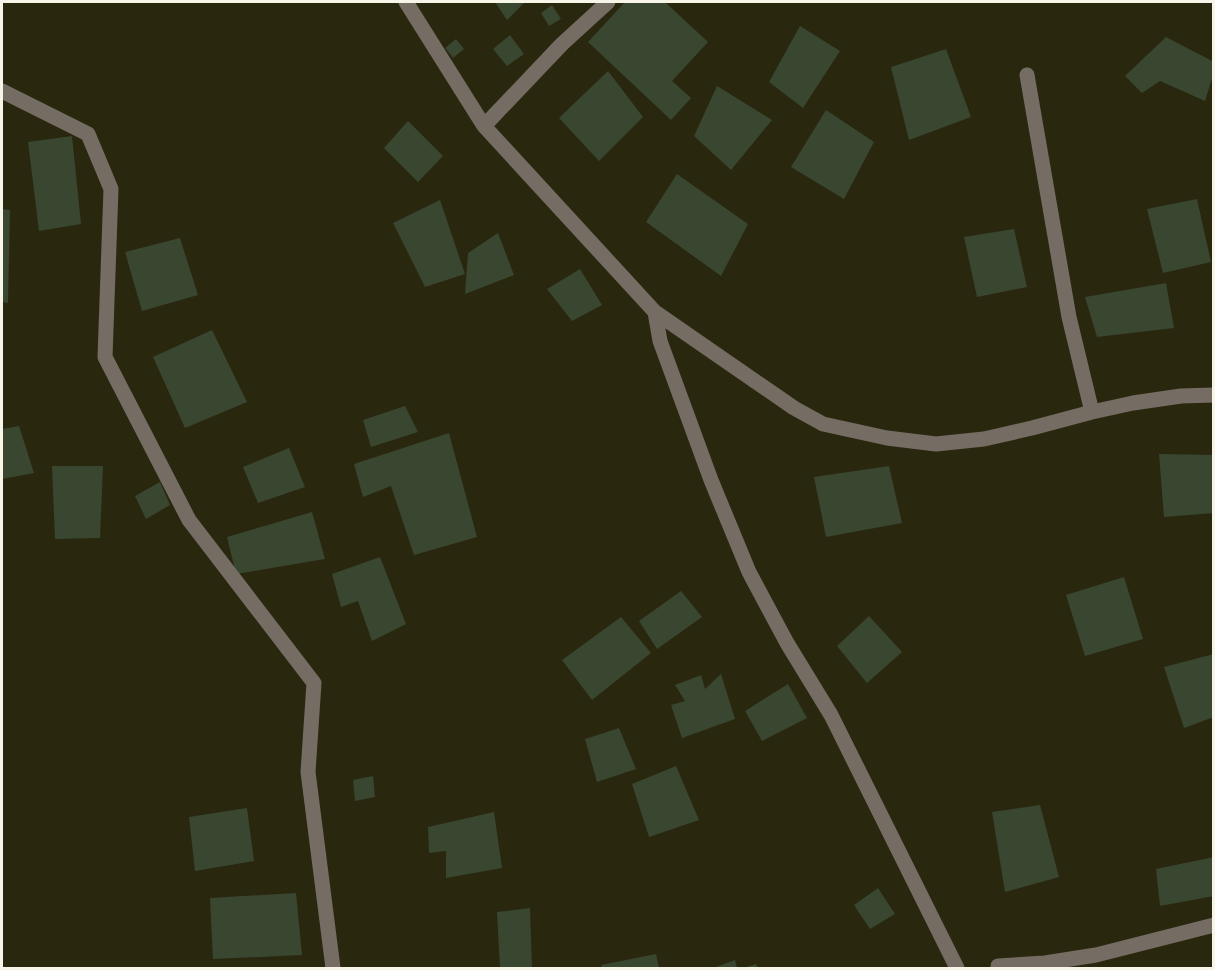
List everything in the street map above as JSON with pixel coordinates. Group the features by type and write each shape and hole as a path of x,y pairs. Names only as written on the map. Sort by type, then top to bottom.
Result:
{"street":[{"path":"406,2 484,126 655,312 794,408 823,424 887,438 936,444 984,439 1092,412 1181,396 1214,394"},
{"path":"484,126 562,44 608,2"},
{"path":"1027,75 1069,317 1092,412"},
{"path":"2,91 88,134 111,189 105,357 189,520 314,683 308,772 333,969"},
{"path":"655,312 660,341 711,480 749,572 787,643 831,715 957,969"},
{"path":"998,969 998,966 1045,963 1096,955 1214,925"}],"building":[{"path":"495,2 525,2 507,20"},
{"path":"625,2 665,2 708,42 672,81 691,98 671,120 588,42"},
{"path":"552,5 561,19 549,26 541,13"},
{"path":"800,26 840,51 803,108 769,82"},
{"path":"510,35 524,54 507,66 493,49"},
{"path":"1166,37 1214,62 1214,72 1205,101 1160,81 1142,93 1125,76"},
{"path":"456,39 464,49 453,58 445,48"},
{"path":"946,49 971,117 909,140 891,67"},
{"path":"608,71 643,117 599,161 559,118"},
{"path":"717,86 772,120 731,170 694,136"},
{"path":"826,110 874,142 844,199 791,167"},
{"path":"408,121 443,156 418,182 384,148"},
{"path":"72,136 81,224 39,231 28,142"},
{"path":"677,174 748,224 721,276 646,222"},
{"path":"1197,199 1211,262 1163,273 1147,209"},
{"path":"440,200 465,274 425,287 393,223"},
{"path":"2,209 10,210 8,303 2,302"},
{"path":"1014,229 1027,287 977,297 964,237"},
{"path":"498,233 514,275 465,294 468,253"},
{"path":"180,238 198,295 142,311 125,252"},
{"path":"580,269 602,305 572,321 547,289"},
{"path":"1166,283 1174,328 1097,337 1085,297"},
{"path":"212,330 247,402 185,428 153,357"},
{"path":"405,406 418,432 371,447 363,420"},
{"path":"19,426 34,473 2,479 2,429"},
{"path":"449,433 477,537 414,555 391,486 363,497 354,464"},
{"path":"289,448 305,487 258,503 243,467"},
{"path":"1159,454 1214,455 1214,513 1164,517"},
{"path":"52,466 103,466 100,538 55,539"},
{"path":"889,466 902,523 826,537 814,477"},
{"path":"160,482 170,505 146,519 135,496"},
{"path":"312,512 325,559 236,574 227,537"},
{"path":"380,557 406,624 372,641 358,601 341,607 332,574"},
{"path":"1124,577 1143,639 1085,656 1066,595"},
{"path":"681,591 702,617 657,649 639,621"},
{"path":"869,616 902,652 867,683 837,646"},
{"path":"621,617 651,653 592,700 562,660"},
{"path":"1214,654 1214,717 1184,728 1164,667"},
{"path":"721,674 735,719 682,738 671,705 685,701 675,685 701,675 705,689"},
{"path":"788,684 807,718 762,741 745,711"},
{"path":"619,728 636,769 597,782 585,739"},
{"path":"676,766 699,820 649,837 632,784"},
{"path":"373,776 375,797 355,801 353,780"},
{"path":"1040,805 1059,877 1005,892 992,812"},
{"path":"247,808 254,861 195,871 189,817"},
{"path":"494,812 502,868 446,878 446,851 429,853 428,827"},
{"path":"1214,857 1214,896 1160,906 1156,869"},
{"path":"878,888 895,914 870,929 854,905"},
{"path":"296,893 302,955 213,959 210,898"},
{"path":"530,908 532,968 500,968 497,912"},
{"path":"656,954 659,968 602,968 601,965"},
{"path":"735,960 737,968 713,968"},
{"path":"756,964 758,968 743,968"}]}
